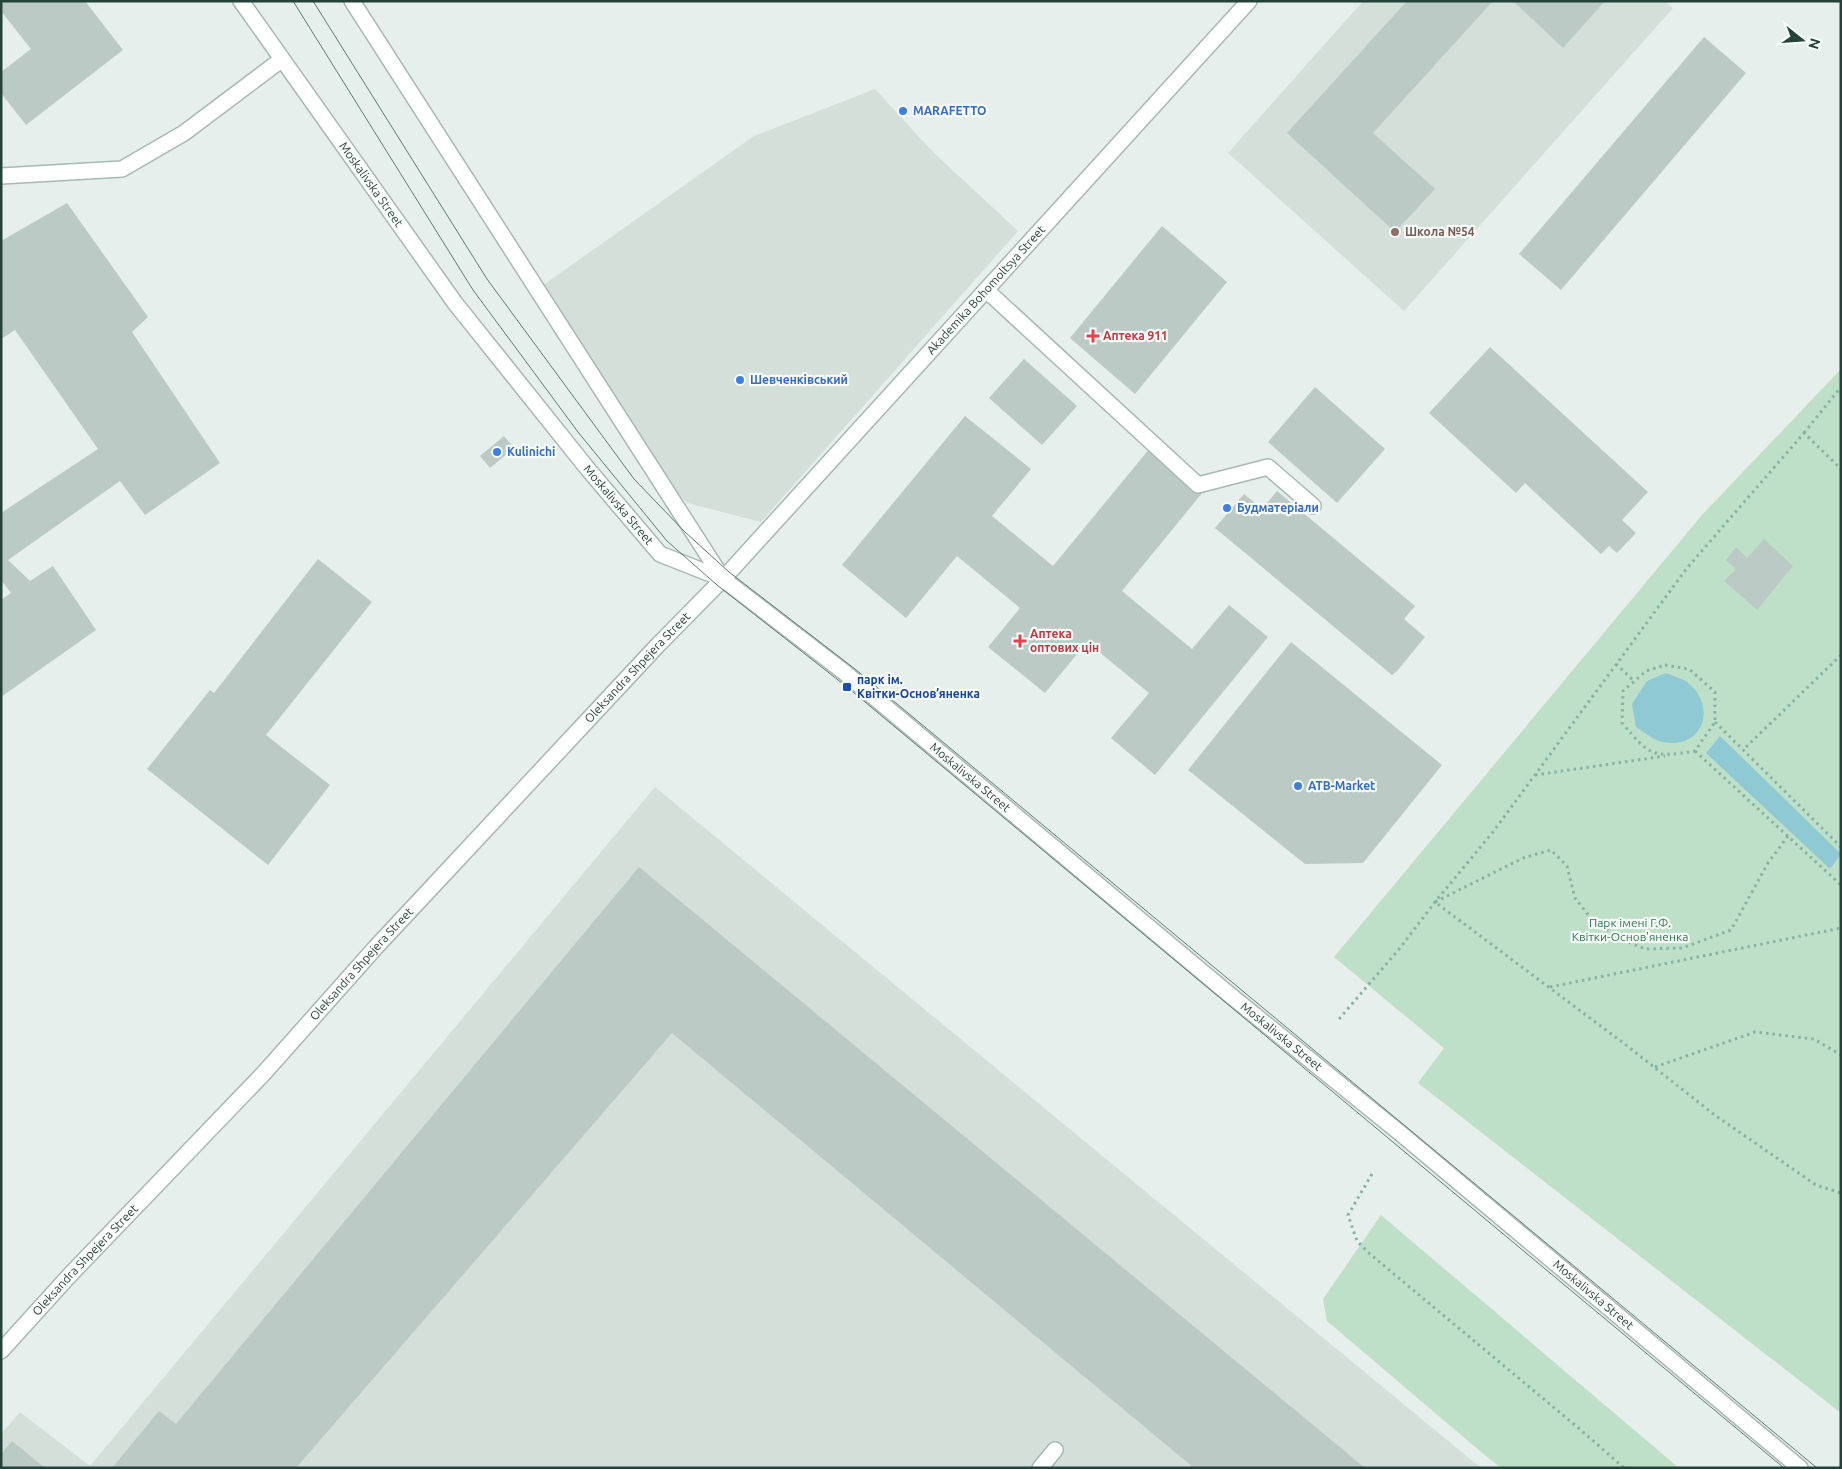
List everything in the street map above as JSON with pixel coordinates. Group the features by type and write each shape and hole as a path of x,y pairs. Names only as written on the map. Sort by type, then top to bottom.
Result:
{"street":[{"name":"Moskalivska Street","path":"241,1 455,303 587,468 660,554 723,579 844,672 1800,1468"},
{"path":"352,1 723,579"},
{"name":"Akademika Bohomoltsya Street","path":"723,579 1249,1"},
{"path":"1,176 122,169 184,133 281,60"},
{"path":"986,290 1198,485 1268,467 1313,506"},
{"name":"Oleksandra Shpejera Street","path":"1,1350 69,1276 264,1073 383,940 650,653 723,579"},
{"path":"1040,1468 1055,1450"}],"path":[{"path":"1339,1019 1400,948 1493,832 1687,568 1804,433 1841,387"},
{"path":"1804,433 1841,469"},
{"path":"1746,747 1841,655"},
{"path":"1616,664 1634,681"},
{"path":"1534,775 1666,756 1695,750 1715,722 1715,692 1689,669 1665,665 1646,671 1623,691 1622,722 1644,749 1666,756"},
{"path":"1715,722 1841,847"},
{"path":"1695,750 1841,885"},
{"path":"1435,902 1523,858 1551,850 1566,866 1575,898 1593,921 1624,940 1645,949 1682,948 1731,930 1768,863 1788,836"},
{"path":"1435,902 1655,1067 1716,1116 1816,1185 1841,1193"},
{"path":"1549,987 1841,928"},
{"path":"1655,1067 1755,1032 1814,1039 1841,1055"},
{"path":"1372,1174 1348,1216 1357,1241 1377,1260 1624,1468"}],"shaded area":[{"name":"Школа №54","path":"1363,1 1665,1 1673,8 1404,311 1228,153"},
{"name":"Шевченківський","path":"875,89 933,152 1018,231 761,522 687,503 653,466 532,293 754,136"},
{"path":"655,787 1481,1468 1,1468 1,1434 20,1412 90,1466"}],"green space":[{"name":"Парк імені Г.Ф. Квітки-Основ'яненка","path":"1841,369 1841,1413 1418,1083 1444,1048 1334,957 1702,515"},
{"path":"1381,1215 1679,1468 1501,1468 1481,1452 1327,1321 1323,1299"}],"water":[{"path":"1666,673 1687,682 1697,692 1704,715 1701,726 1695,734 1686,740 1674,743 1656,740 1636,727 1632,704 1647,681"},
{"path":"1720,736 1841,854 1830,869 1706,753"}],"building":[{"path":"1,1 85,1 123,50 26,125 1,93 1,72 31,49 1,11"},
{"path":"1407,1 1493,1 1373,133 1435,189 1395,232 1287,133"},
{"path":"1513,1 1605,1 1563,48"},
{"path":"1704,37 1746,73 1561,290 1519,254"},
{"path":"67,203 148,317 132,332 220,463 145,515 120,481 8,560 30,581 53,566 96,630 1,697 1,600 11,593 1,580 1,513 98,449 15,330 1,339 1,241"},
{"path":"1162,226 1227,282 1135,394 1070,338"},
{"path":"1490,347 1648,492 1622,520 1636,533 1617,553 1609,546 1601,554 1525,483 1516,493 1429,413"},
{"path":"1024,359 1077,406 1042,445 989,398"},
{"path":"1315,387 1385,449 1337,503 1268,442"},
{"path":"965,416 1031,469 992,516 1053,566 1150,448 1203,492 1122,591 1192,649 1229,605 1268,637 1155,775 1111,738 1149,693 1087,642 1045,693 988,647 1020,608 957,556 906,618 842,565"},
{"name":"Kulinichi","path":"504,436 514,448 490,468 480,456"},
{"path":"1277,491 1415,606 1404,619 1425,637 1392,675 1215,528 1244,494 1262,509"},
{"path":"1764,539 1793,566 1757,610 1724,581 1736,569 1726,560 1736,547 1747,558"},
{"path":"318,559 372,602 266,735 330,785 268,865 147,769 210,690 214,693"},
{"path":"1291,642 1442,765 1363,863 1305,864 1188,770"},
{"path":"639,867 1365,1468 1194,1468 672,1033 296,1468 112,1468 159,1411 176,1424"},
{"path":"12,1441 45,1468 1,1468 1,1454"}],"tram line":[{"path":"293,1 473,290 578,432 667,541 717,585 847,687 1784,1468"},
{"path":"313,1 487,279 634,479 685,532 729,572 855,669 1817,1468"}],"place":[{"name":"MARAFETTO","path":"903,111"},
{"name":"Школа №54","path":"1395,232"},
{"name":"Аптека 911","path":"1093,336"},
{"name":"Шевченківський","path":"740,380"},
{"name":"Kulinichi","path":"497,452"},
{"name":"Будматеріали","path":"1227,508"},
{"name":"Аптека оптових цін","path":"1020,641"},
{"name":"парк ім. Квітки-Основ’яненка","path":"847,687"},
{"name":"ATB-Market","path":"1298,786"}]}
